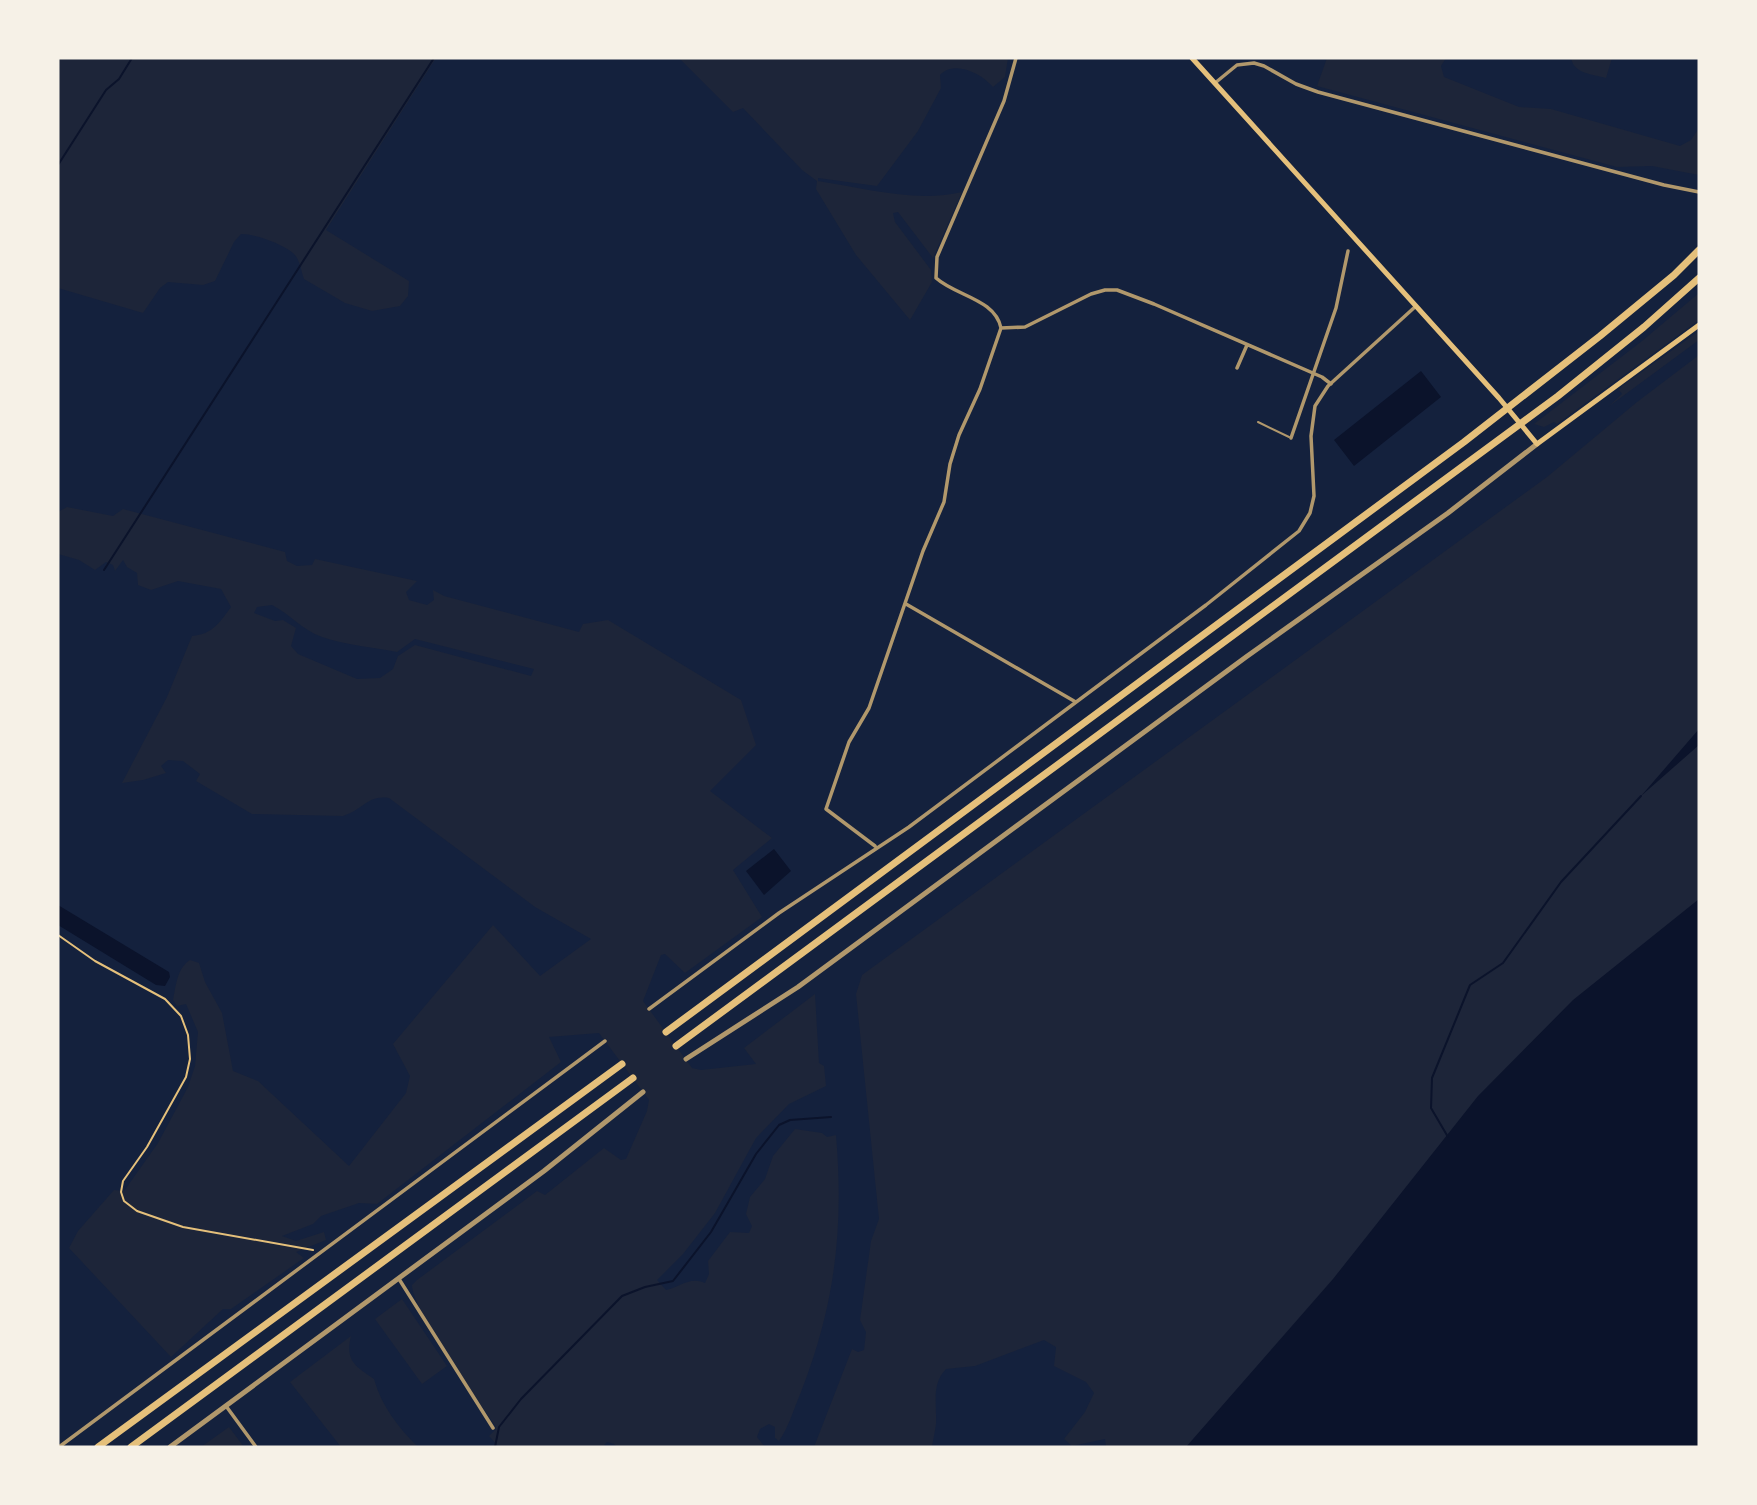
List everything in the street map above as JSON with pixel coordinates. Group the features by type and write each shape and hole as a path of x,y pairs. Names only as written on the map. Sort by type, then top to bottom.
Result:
{"highway":[{"path":"666,1032 1475,434 1600,337 1674,275 1699,250"},
{"path":"676,1046 1558,396 1644,327 1699,278"},
{"path":"99,1447 622,1064"},
{"path":"131,1447 633,1078"}],"main road":[{"path":"1192,58 1538,444 1699,325"}],"street":[{"path":"876,847 826,809 849,742 869,708 923,551 944,502 958,435 979,389 1001,328 999,319 987,306 945,286 936,278 935,268 937,257 1004,101 1016,58"},
{"path":"1215,83 1237,65 1254,63 1318,92 1664,186 1699,192"},
{"path":"1291,438 1336,308 1348,251"},
{"path":"1001,328 1025,327 1091,294 1117,290 1154,303 1331,384"},
{"path":"649,1009 779,914 909,827 1206,604 1299,530 1310,513 1314,496 1311,436 1313,411 1331,384 1416,306"},
{"path":"1237,368 1247,345"},
{"path":"686,1059 798,987 1246,657 1448,513 1538,444"},
{"path":"906,604 1074,701"},
{"path":"59,1447 324,1253 606,1041"},
{"path":"170,1447 544,1171 643,1092"},
{"path":"399,1279 493,1428"},
{"path":"226,1406 256,1447"}],"lane":[{"path":"1258,422 1291,438"}],"path":[{"path":"58,935 95,961 165,999 181,1016 188,1035 190,1059 186,1077 148,1147 123,1181 121,1192 124,1201 137,1211 183,1227 324,1253"}],"shaded area":[{"path":"58,58 436,58 326,230 409,281 408,296 400,306 372,311 345,303 304,279 297,258 288,249 268,240 241,234 234,242 215,281 203,285 168,282 160,288 143,313 58,288"},
{"path":"679,58 1008,58 1005,77 993,87 982,77 967,70 952,69 940,75 941,88 918,131 877,186 818,178 818,181 908,195 962,192 933,258 898,212 893,213 895,222 931,270 932,282 910,320 856,255 816,189 817,181 802,170 743,108 733,112"},
{"path":"1327,58 1446,58 1441,66 1444,77 1519,107 1551,109 1680,146 1691,140 1699,128 1699,175 1652,166 1617,167 1317,86"},
{"path":"1571,58 1612,58 1606,78 1580,70"},
{"path":"1699,293 1699,320 1557,424 1554,422 1544,427 1534,424 1642,341"},
{"path":"1699,331 1699,340 1608,407 1622,394 1619,390 1622,386"},
{"path":"1699,355 1699,1447 1106,1447 1105,1439 1072,1446 1064,1439 1085,1412 1094,1393 1086,1382 1054,1366 1056,1347 1044,1340 975,1366 946,1369 938,1381 932,1447 814,1447 852,1349 858,1352 864,1350 866,1332 860,1320 871,1241 879,1219 856,994 862,975 1547,477 1637,402"},
{"path":"1421,371 1441,397 1354,466 1334,440"},
{"path":"67,507 113,516 123,509 285,552 287,561 297,566 312,565 315,559 417,581 406,592 409,600 427,605 434,600 433,590 444,596 579,632 583,624 608,620 741,700 756,745 710,791 772,838 733,870 762,917 685,973 665,954 661,955 643,1001 692,1068 701,1070 756,1064 744,1048 815,994 819,1063 824,1066 826,1086 789,1104 756,1138 715,1213 683,1254 657,1280 666,1290 690,1281 705,1283 709,1274 708,1261 730,1232 749,1233 752,1226 746,1214 750,1197 765,1179 773,1156 795,1129 822,1133 827,1137 836,1135 839,1203 829,1297 813,1360 786,1430 779,1441 775,1438 775,1427 769,1424 760,1429 757,1437 765,1447 617,1447 607,1442 604,1445 606,1447 499,1447 489,1436 496,1427 422,1313 412,1285 417,1280 537,1191 545,1195 604,1148 621,1160 626,1159 647,1111 649,1100 599,1033 549,1037 561,1062 377,1204 359,1203 321,1216 313,1224 282,1236 296,1241 324,1232 326,1240 296,1252 304,1258 231,1309 223,1309 171,1357 69,1248 78,1231 114,1190 124,1191 158,1143 188,1087 195,1066 198,1032 186,1004 177,1006 173,1000 180,972 190,960 199,963 205,982 222,1013 233,1071 258,1081 349,1166 406,1093 410,1076 393,1044 493,925 540,976 591,939 535,907 389,798 375,799 343,816 252,814 196,781 200,774 183,761 168,760 161,766 166,773 122,783 167,697 192,636 210,630 231,607 221,589 178,581 151,590 138,585 137,573 127,567 123,560 115,571 113,565 106,562 95,570 79,560 58,554 58,512","holes":["272,605 315,634 340,642 397,652 415,639 534,669 531,676 415,645 398,656 393,669 380,678 357,679 298,654 291,646 296,628 283,620 275,621 254,613 257,607"]},
{"path":"1699,729 1699,745 1641,796"},
{"path":"774,849 791,871 764,895 746,871"},
{"path":"1699,899 1699,1447 1186,1447 1333,1279 1478,1096 1573,1000"},
{"path":"58,905 169,972 170,977 165,986 156,985 58,925"},
{"path":"402,1299 447,1366 422,1384 375,1319"},
{"path":"351,1336 349,1351 353,1362 374,1379 381,1399 392,1416 418,1447 341,1447 290,1382"},
{"path":"229,1427 244,1447 201,1447"}],"waterway":[{"path":"58,165 106,90 119,79 132,58"},
{"path":"104,570 434,58"},
{"path":"1448,1137 1431,1108 1432,1078 1470,985 1503,963 1561,882 1641,796"},
{"path":"495,1447 499,1427 521,1399 622,1296 645,1287 673,1281 711,1232 756,1154 779,1125 790,1120 831,1117"}]}
